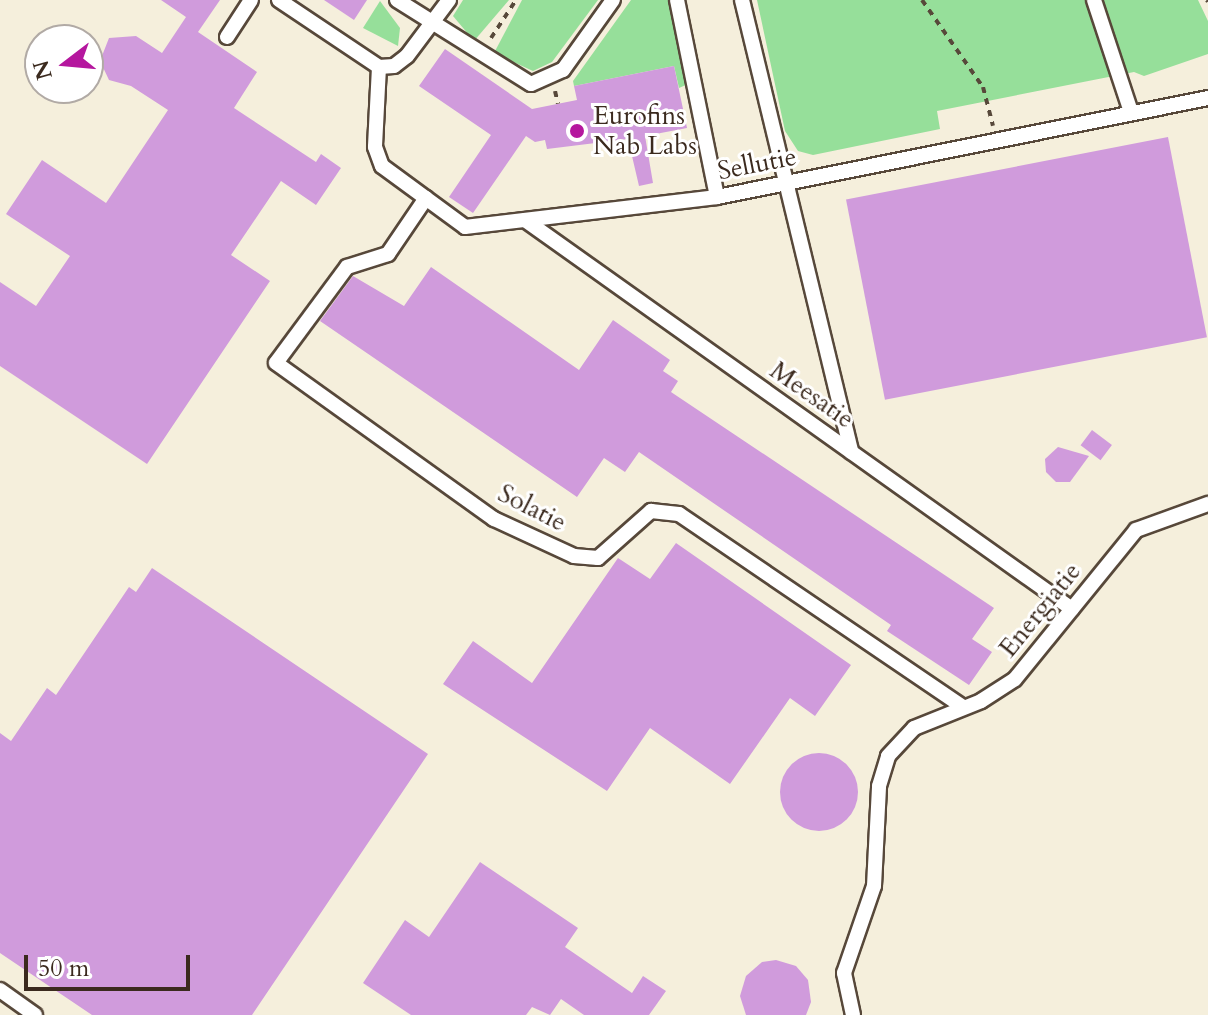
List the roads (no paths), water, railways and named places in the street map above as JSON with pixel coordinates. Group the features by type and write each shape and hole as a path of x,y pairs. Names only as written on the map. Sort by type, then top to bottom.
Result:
{"lane":[{"path":"227,37 251,0"},
{"path":"279,0 379,67 394,66 407,56 449,0"},
{"path":"397,0 518,80 547,81 563,70 613,0"},
{"path":"677,0 717,197"},
{"path":"742,0 851,452"},
{"path":"1094,0 1131,112"},
{"name":"Sellutie","path":"379,67 375,147 382,166 465,227 717,197 1208,98"},
{"name":"Solatie","path":"426,198 388,254 347,267 276,363 494,519 574,556 598,558 651,511 679,514 963,707"},
{"name":"Meesatie","path":"525,220 1072,609"},
{"name":"Energiatie","path":"853,1015 844,973 874,886 879,786 888,756 914,728 963,707 1015,679 1136,530 1208,504"},
{"path":"0,990 35,1015"}],"place":[{"name":"Eurofins Nab Labs","path":"577,131"}]}
